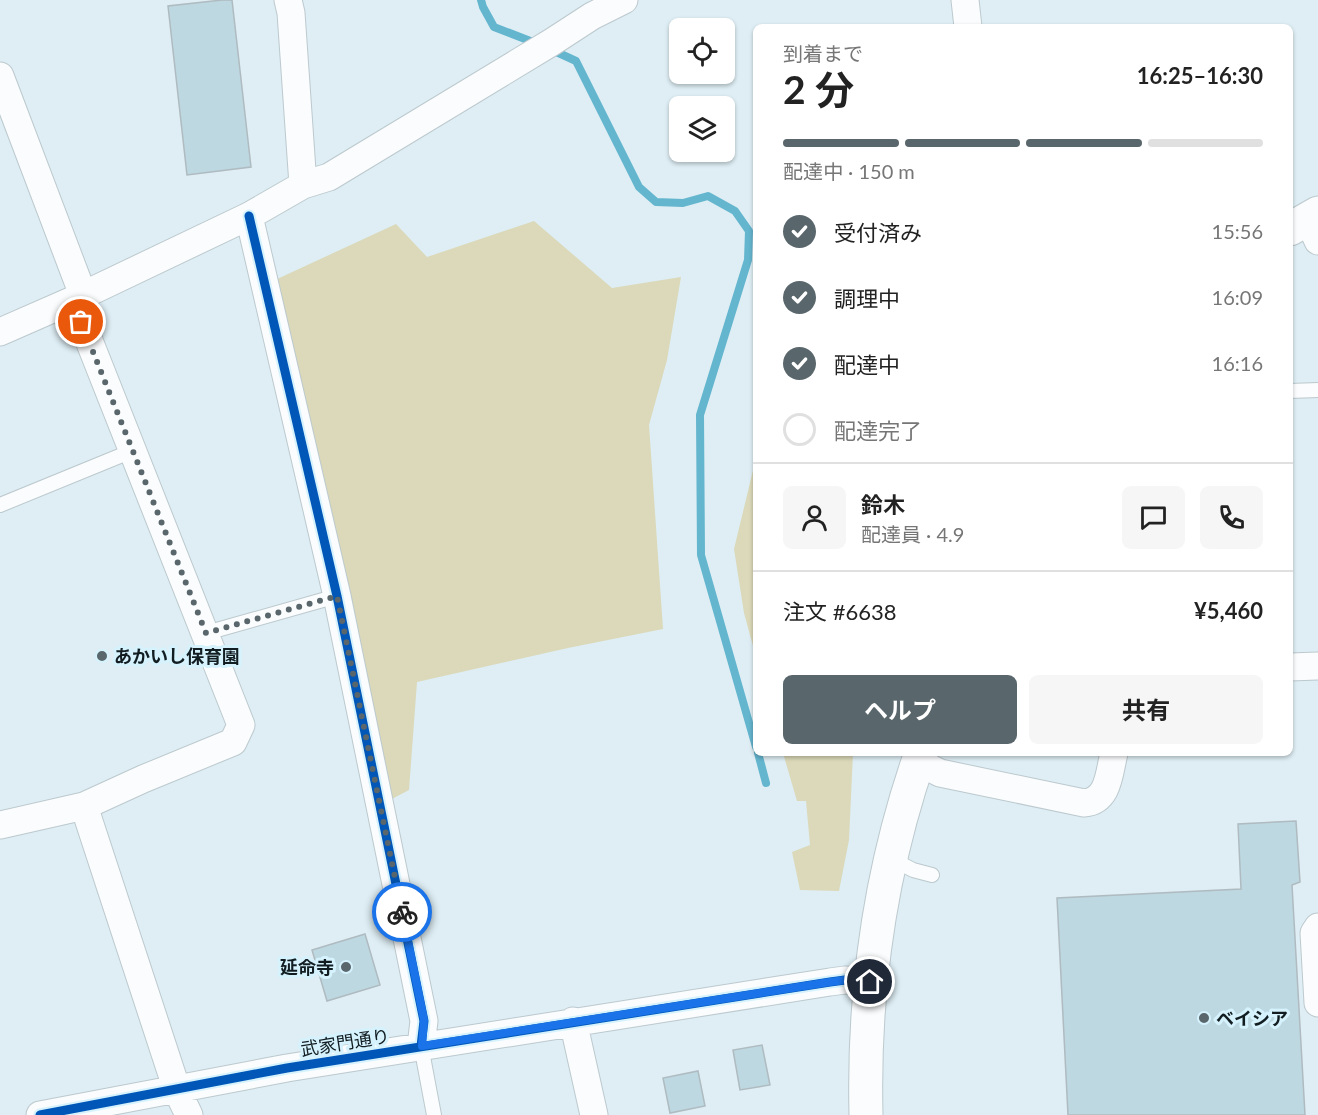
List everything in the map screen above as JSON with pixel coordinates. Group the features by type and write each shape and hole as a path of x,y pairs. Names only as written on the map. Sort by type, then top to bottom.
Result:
{"street":[{"path":"288,0 291,13 303,185"},
{"path":"0,332 78,298 249,216 303,185 329,177 592,16 624,0"},
{"path":"965,0 969,24"},
{"path":"0,76 132,451 241,725 233,742 84,806 0,825"},
{"path":"249,216 337,596 424,1020 422,1046"},
{"path":"1293,668 1318,666"},
{"path":"867,1115 865,1067 870,982 879,915 890,858 919,758 940,773 1084,803 1093,802 1101,797 1107,786 1113,756"},
{"path":"84,806 177,1090 189,1115"},
{"path":"1318,927 1314,933 1318,1003"},
{"name":"武家門通り","path":"40,1115 287,1068 573,1021 845,980 870,982"},
{"path":"573,1021 594,1115"}],"lane":[{"path":"1293,391 1318,390"},
{"path":"0,505 132,451"},
{"path":"206,633 337,596"},
{"path":"890,858 913,870 932,875"},
{"path":"422,1046 434,1115"}],"shaded area":[{"path":"534,221 612,288 681,277 667,360 649,425 663,629 417,682 409,790 388,801 275,280 396,224 427,257"},
{"path":"753,470 753,646 744,613 734,549"},
{"path":"784,756 853,756 849,840 839,891 800,890 792,852 810,845 806,801 797,801"}],"building":[{"path":"232,0 251,167 187,175 168,6"},
{"path":"1296,821 1300,882 1292,885 1305,1115 1068,1115 1057,898 1241,889 1238,824"},
{"name":"延命寺","path":"365,934 380,985 327,1001 312,950"},
{"path":"762,1045 770,1085 740,1090 733,1050"},
{"path":"698,1071 705,1106 670,1113 663,1078"}],"waterway":[{"path":"481,0 494,27 538,44"},
{"path":"552,50 576,61 639,187 656,202 683,203 708,196 735,211 749,231 748,260 700,415 701,555 753,737"},
{"path":"759,756 766,783"}],"cycle path":[{"path":"249,216 337,596 424,1021 421,1046"},
{"path":"40,1115 287,1068 830,982 845,980 870,982"}],"way so far":[{"path":"81,322 206,633 337,596 402,912"}],"place":[{"name":"あかいし保育園","path":"102,656"},
{"name":"延命寺","path":"346,967"},
{"name":"ベイシア","path":"1204,1018"}],"route":[{"path":"402,912 424,1020 422,1046 830,982 845,980 870,982"}]}
